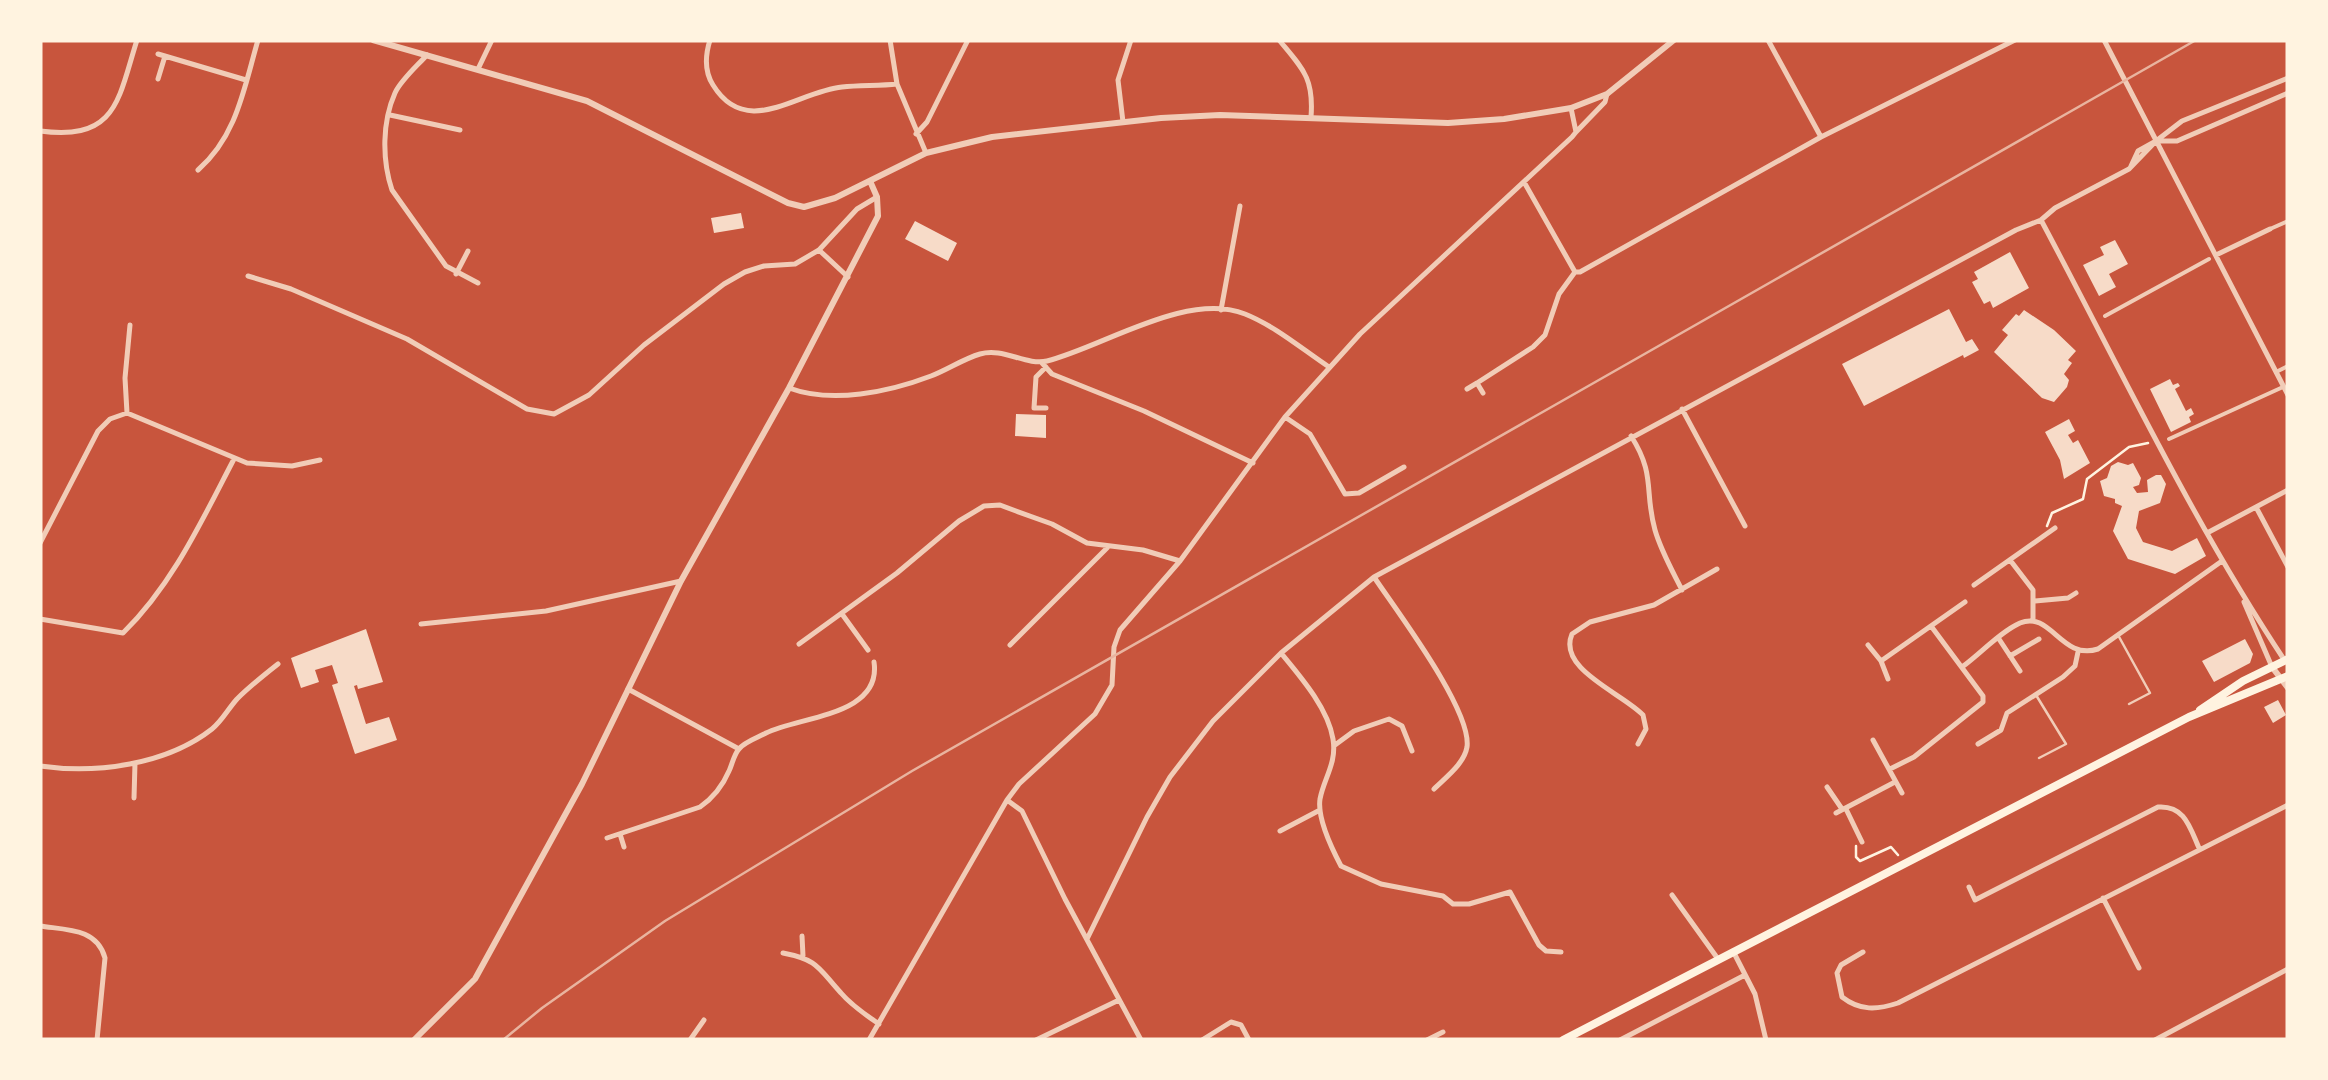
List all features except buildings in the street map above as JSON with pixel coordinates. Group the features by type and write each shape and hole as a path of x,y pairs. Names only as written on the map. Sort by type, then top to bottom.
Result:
{"main road":[{"path":"2192,715 2218,696 2287,663"},
{"path":"1563,1040 2192,715 2284,677"}],"street":[{"path":"40,131 91,129 102,122 117,103 136,40"},
{"path":"198,170 224,144 232,129 258,40"},
{"path":"374,40 587,102 804,208 836,198 926,153 992,137 1220,116 1460,123 1572,108 1607,94 1672,40"},
{"path":"478,70 492,40"},
{"path":"710,40 706,53 708,74 728,103 744,112 790,103 839,86 897,84"},
{"path":"890,40 897,84 926,153"},
{"path":"916,134 927,122 968,40"},
{"path":"1123,122 1118,80 1131,40"},
{"path":"1278,40 1309,77 1312,118"},
{"path":"1768,40 1820,137"},
{"path":"1466,389 1533,347 1545,334 1559,294 1575,272 1587,269 1820,137 2015,40"},
{"path":"2104,40 2212,257 2288,395"},
{"path":"158,79 162,55 246,80"},
{"path":"427,55 395,92 385,129 386,164 392,190 446,266 478,283"},
{"path":"1087,939 1170,777 1213,721 1281,652 1374,577 1630,436 2016,230 2042,220 2055,208 2130,169 2156,141 2182,122 2288,78"},
{"path":"2156,141 2176,141 2288,93"},
{"path":"869,1040 1007,800 1019,784 1095,714 1110,688 1116,638 1180,560 1285,417 1360,334 1576,132 1605,102 1607,94"},
{"path":"1572,108 1576,132"},
{"path":"2207,111 2213,123"},
{"path":"390,115 460,130"},
{"path":"414,1040 476,978 582,784 681,580 789,388 878,216 877,197 870,181"},
{"path":"1524,182 1575,272"},
{"path":"248,276 292,289 407,339 527,410 550,414 563,412 589,395 644,345 745,272 795,264 818,250 857,210 877,197"},
{"path":"1222,310 1240,206"},
{"path":"2042,220 2206,534 2243,599 2287,663"},
{"path":"2105,316 2212,257 2288,221"},
{"path":"818,250 848,277"},
{"path":"456,274 468,251"},
{"path":"1046,408 1034,408 1036,377 1044,365 1175,316 1222,310 1242,313 1329,367"},
{"path":"126,413 130,325"},
{"path":"789,388 835,396 873,391 932,376 980,354 996,352 1044,365 1052,374 1144,411 1253,462"},
{"path":"2276,372 2288,366"},
{"path":"1476,383 1483,393"},
{"path":"2169,439 2284,386"},
{"path":"1682,409 1744,526"},
{"path":"40,542 98,431 110,419 126,413 234,459 269,466 320,460"},
{"path":"1285,417 1310,434 1345,494 1359,493 1404,468"},
{"path":"1630,436 1650,476 1655,530 1682,590"},
{"path":"40,619 124,633 154,601 174,571 234,459"},
{"path":"2206,534 2288,490"},
{"path":"799,644 984,506 1000,505 1107,548 1144,550 1180,560"},
{"path":"2256,507 2288,568"},
{"path":"1974,585 2055,528"},
{"path":"1010,646 1107,548"},
{"path":"2010,560 2033,590 2033,621"},
{"path":"1962,667 2020,624 2033,621 2049,628 2066,646 2078,652 2098,649 2222,561"},
{"path":"1638,744 1646,729 1643,715 1572,662 1568,642 1572,634 1590,622 1640,610 1717,569"},
{"path":"1374,577 1436,671 1460,714 1467,738 1466,751 1455,769 1434,788"},
{"path":"420,624 546,611 681,580"},
{"path":"2034,601 2076,594"},
{"path":"2243,599 2272,667 2284,677 2288,688"},
{"path":"1881,661 1965,602"},
{"path":"842,614 868,650"},
{"path":"1890,769 1914,757 1980,708 1983,696 1931,626"},
{"path":"1999,639 2020,671"},
{"path":"2010,656 2039,639"},
{"path":"1868,644 1888,679"},
{"path":"1281,652 1304,680 1326,719 1334,746 1334,764 1320,797 1320,810 1341,866 1381,884 1443,896 1452,904 1468,904 1510,892 1539,946 1546,951 1562,952"},
{"path":"1978,744 2001,730 2007,713 2063,677 2074,666 2078,652"},
{"path":"607,838 709,801 728,775 738,749 788,723 842,710 860,699 872,687 874,662"},
{"path":"40,766 88,768 135,763 171,752 213,728 236,700 278,664"},
{"path":"628,689 738,749"},
{"path":"1334,746 1354,731 1389,718 1402,726 1412,750"},
{"path":"1874,740 1902,793"},
{"path":"134,798 135,763"},
{"path":"1841,810 1895,782"},
{"path":"1827,786 1862,842"},
{"path":"1007,800 1022,811 1140,1040"},
{"path":"1863,952 1836,973 1842,997 1853,1005 1875,1009 1887,1006 2288,805"},
{"path":"1969,887 1975,900 2158,807 2176,809 2186,817 2199,848"},
{"path":"1280,831 1320,810"},
{"path":"620,834 624,847"},
{"path":"1672,895 1718,960"},
{"path":"2102,898 2139,968"},
{"path":"40,926 89,934 102,946 105,958 97,1040"},
{"path":"802,936 802,956"},
{"path":"1733,951 1755,994 1766,1040"},
{"path":"783,953 802,956 826,972 839,992 879,1024"},
{"path":"2155,1040 2288,969"},
{"path":"1620,1040 1745,975"},
{"path":"1036,1040 1119,1000"},
{"path":"690,1040 704,1020"},
{"path":"1202,1040 1231,1022 1242,1025 1249,1040"},
{"path":"1432,1039 1443,1032"}],"lane":[{"path":"2117,633 2150,693 2128,704"},
{"path":"2036,694 2066,744 2038,758"}],"path":[{"path":"2047,534 2052,513 2083,499 2087,479 2129,447 2149,443"},
{"path":"1862,842 1856,847 1860,861 1891,847 1899,856"}],"railway":[{"path":"503,1040 665,921 912,771 2196,40"}]}
